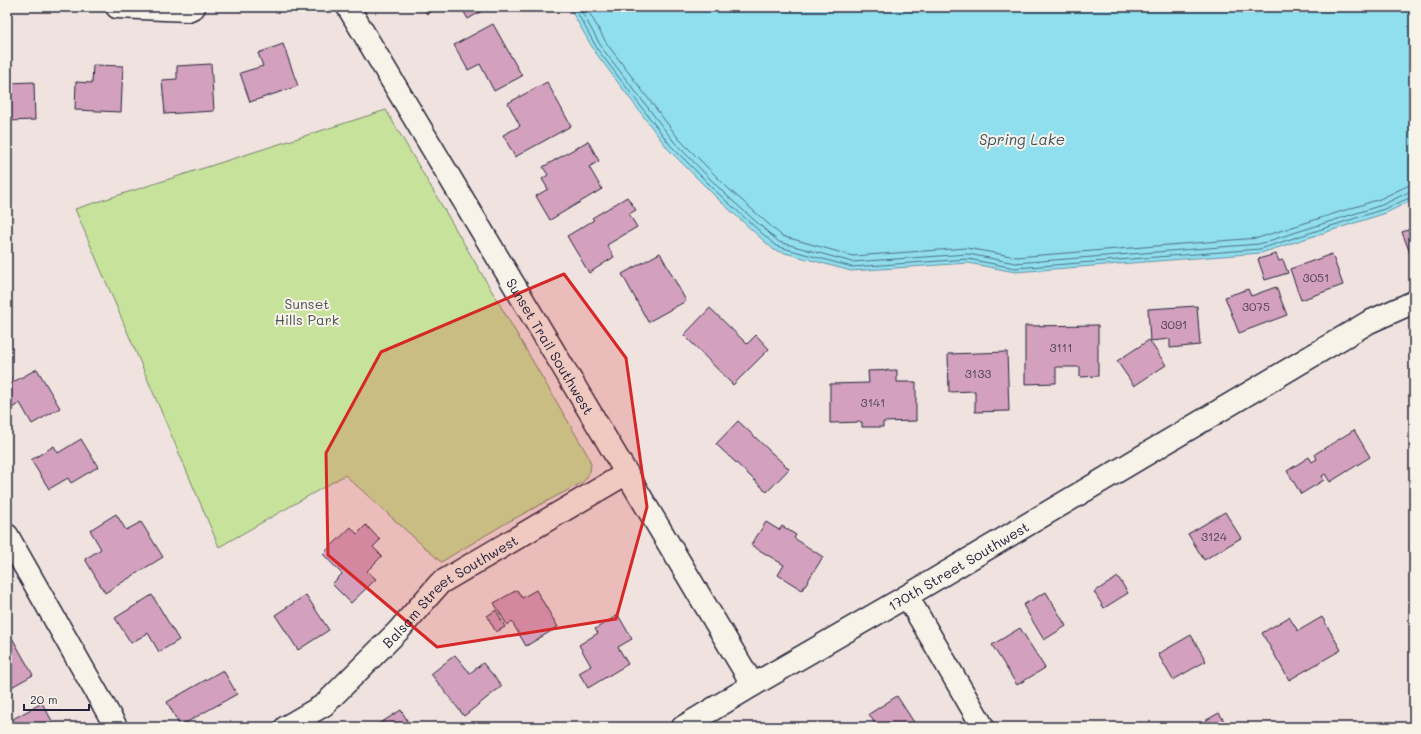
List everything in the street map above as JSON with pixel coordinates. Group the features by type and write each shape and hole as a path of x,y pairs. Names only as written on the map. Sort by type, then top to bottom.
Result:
{"street":[{"path":"117,7 188,10 194,7"},
{"name":"Sunset Trail Southwest","path":"348,7 753,685"},
{"name":"170th Street Southwest","path":"683,727 1369,322 1414,302"},
{"name":"Balsam Street Southwest","path":"286,727 324,705 399,630 440,583 627,473"},
{"path":"7,535 116,727"},
{"path":"907,596 983,727"}],"highlighted area":[{"path":"564,274 626,358 647,507 616,619 437,647 328,555 326,453 381,352"}],"green space":[{"name":"Sunset Hills Park","path":"386,110 587,454 591,464 590,471 583,482 506,523 441,562 345,475 219,547 75,209"}],"water":[{"name":"Spring Lake","path":"569,7 1414,7 1414,199 1386,213 1261,253 1015,272 968,263 851,271 774,250 720,201 668,149 595,52"}],"building":[{"path":"423,7 439,7 427,14"},
{"path":"461,7 489,7 468,19"},
{"path":"493,24 522,76 494,91 480,64 468,70 454,45"},
{"path":"283,44 298,86 250,102 240,73 263,66 258,53"},
{"path":"211,64 214,111 165,114 162,80 177,79 177,66"},
{"path":"93,65 123,66 121,112 75,110 76,82 92,83"},
{"path":"34,82 35,120 7,121 7,83"},
{"path":"547,82 571,126 515,157 503,135 520,126 508,103"},
{"path":"588,141 599,161 589,167 602,189 550,220 536,196 548,189 542,179 548,175 543,167"},
{"path":"627,197 636,210 629,214 637,227 607,245 614,257 589,273 567,236 594,220 592,218"},
{"path":"1414,228 1414,260 1413,261 1402,232"},
{"path":"660,253 686,301 648,322 622,274"},
{"path":"1276,254 1279,261 1283,260 1288,273 1265,280 1258,259"},
{"path":"1332,254 1343,285 1301,300 1290,269"},
{"path":"1276,287 1287,315 1239,333 1225,297 1248,289 1251,296"},
{"path":"1197,306 1200,345 1170,348 1170,339 1150,341 1148,309"},
{"path":"710,308 747,344 756,335 769,349 733,385 684,335"},
{"path":"1098,325 1098,376 1080,377 1080,367 1056,367 1056,383 1025,384 1025,326"},
{"path":"1149,340 1166,365 1134,386 1117,361"},
{"path":"1007,352 1009,411 975,412 975,391 949,392 948,354"},
{"path":"37,369 60,408 32,424 20,403 7,411 7,380 11,378 13,382"},
{"path":"897,370 897,382 916,382 916,421 883,422 883,427 862,427 862,422 830,423 830,384 869,383 868,371"},
{"path":"738,421 789,469 767,492 716,444"},
{"path":"1354,430 1370,457 1330,482 1325,474 1322,476 1324,480 1301,494 1287,471 1309,457 1312,462 1317,459 1315,454"},
{"path":"81,439 98,467 71,483 68,478 49,489 31,460 54,446 58,453"},
{"path":"1225,512 1241,538 1204,560 1188,534"},
{"path":"116,514 126,530 141,522 163,557 105,593 85,559 101,549 90,530"},
{"path":"766,522 779,530 782,526 796,535 794,538 823,557 802,590 778,575 784,565 751,545"},
{"path":"366,525 380,540 373,547 382,556 367,571 376,579 351,603 332,584 342,574 323,554 351,527 357,534"},
{"path":"1118,577 1128,593 1104,608 1094,592"},
{"path":"517,590 522,598 536,590 558,627 526,646 512,622 507,625 494,603"},
{"path":"1046,592 1066,626 1044,640 1023,605"},
{"path":"152,595 179,640 159,652 148,633 131,643 115,618"},
{"path":"306,595 329,630 298,650 275,615"},
{"path":"496,610 505,627 496,632 487,616"},
{"path":"618,615 632,639 618,647 628,664 588,688 579,673 591,666 579,645 598,633 595,629"},
{"path":"1289,617 1298,631 1322,617 1341,650 1289,680 1262,633"},
{"path":"1020,628 1045,668 1017,685 992,645"},
{"path":"1191,635 1206,661 1173,680 1158,654"},
{"path":"11,636 33,675 8,689 7,638"},
{"path":"455,655 470,673 483,663 502,686 464,716 431,674"},
{"path":"223,670 237,694 180,726 167,702"},
{"path":"897,696 917,727 877,727 869,714"},
{"path":"42,703 55,726 17,727 13,719"},
{"path":"401,710 411,727 374,727"},
{"path":"1219,713 1228,727 1194,727"}]}
